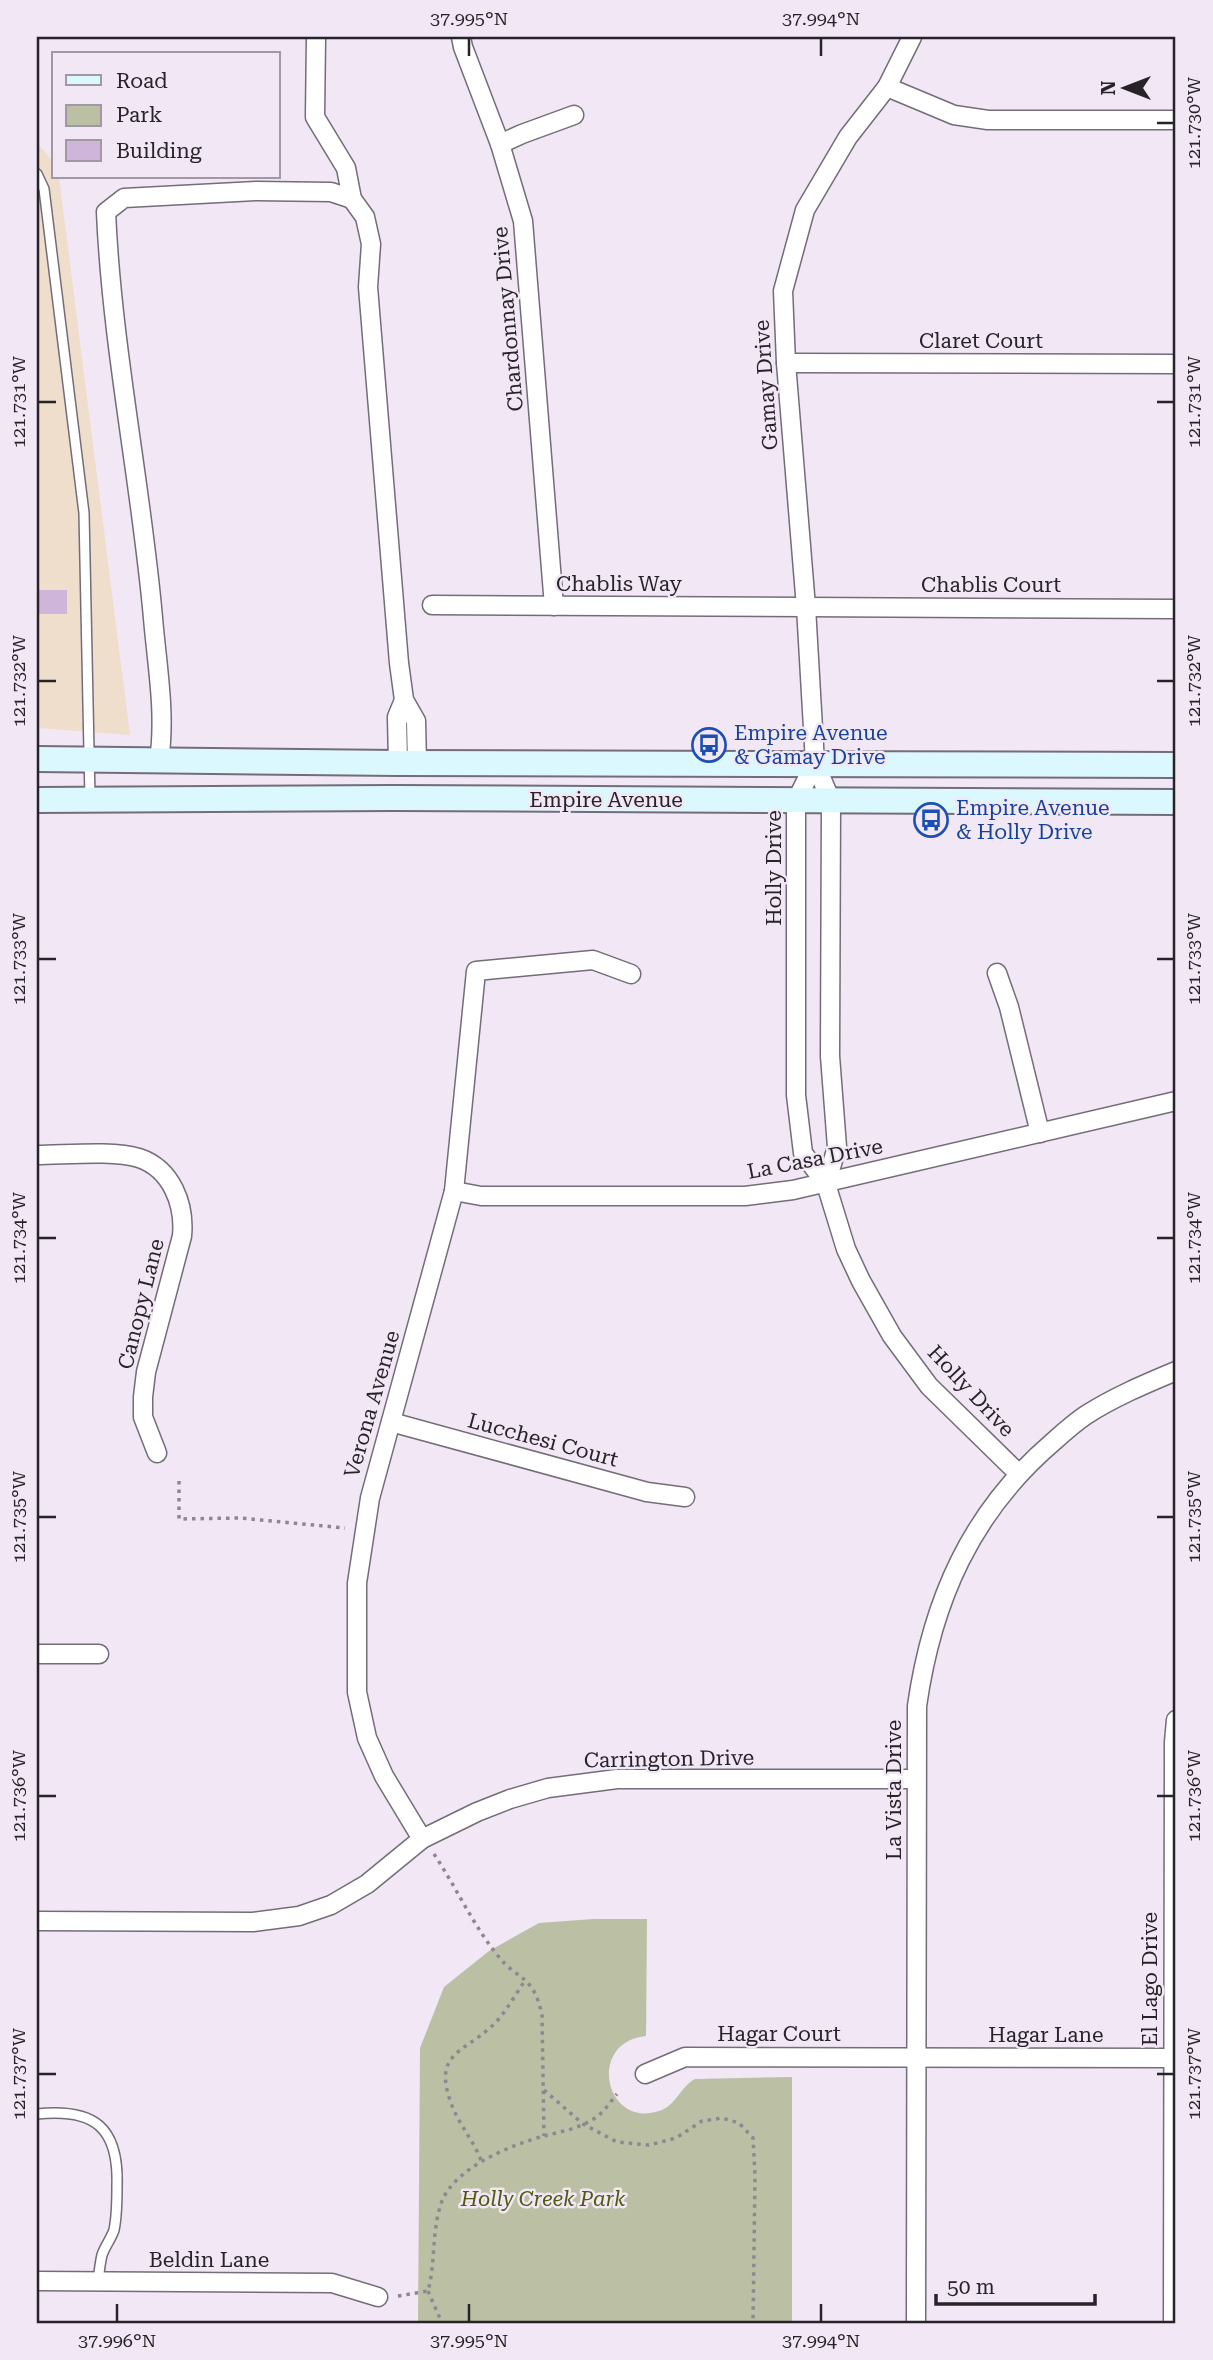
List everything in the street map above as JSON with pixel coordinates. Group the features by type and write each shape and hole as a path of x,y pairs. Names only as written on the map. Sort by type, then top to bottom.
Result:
{"main road":[{"name":"Empire Avenue","path":"37,759 1176,765"},
{"path":"277,799 324,786 402,785 408,780 408,763"},
{"name":"Empire Avenue","path":"37,800 1176,802"}],"street":[{"path":"316,37 314,117 345,168 352,199 365,217 370,244 368,287 399,663 404,700 416,721 408,763"},
{"name":"Chardonnay Drive","path":"461,37 500,144 523,221 554,606"},
{"name":"Gamay Drive","path":"815,764 783,291 805,210 848,137 887,87 912,37"},
{"path":"887,87 954,115 988,120 1176,120"},
{"path":"500,144 574,115"},
{"path":"159,761 162,708 146,546 119,368 108,273 106,212 124,198 191,193 331,192 352,199"},
{"name":"Claret Court","path":"786,363 1176,364"},
{"name":"Chablis Way","path":"432,605 806,607"},
{"name":"Chablis Court","path":"806,607 1176,609"},
{"path":"815,764 831,801 830,1056 837,1147 826,1184"},
{"name":"Holly Drive","path":"815,764 796,801 796,1095 803,1153 826,1184 846,1249 892,1336 929,1386 1019,1474"},
{"name":"Verona Avenue","path":"422,1839 384,1776 367,1738 358,1692 358,1583 370,1498 454,1191 476,971 593,960 631,974"},
{"path":"997,973 1009,1007 1040,1133"},
{"name":"La Casa Drive","path":"454,1191 481,1196 745,1196 826,1184 1176,1101"},
{"name":"Canopy Lane","path":"37,1155 137,1157 151,1163 162,1173 173,1186 180,1203 184,1223 182,1237 146,1372 143,1397 143,1417 158,1453"},
{"name":"La Vista Drive","path":"916,2323 916,1779 917,1706 923,1662 955,1567 974,1532 1019,1474 1083,1417 1131,1390 1176,1371"},
{"name":"Lucchesi Court","path":"391,1422 647,1492 685,1497"},
{"path":"37,1654 99,1654"},
{"name":"El Lago Drive","path":"1173,2323 1176,1720"},
{"name":"Carrington Drive","path":"37,1921 253,1922 299,1916 331,1905 367,1884 422,1839 477,1812 510,1799 579,1783 617,1779 916,1779"},
{"name":"Hagar Court","path":"645,2074 685,2057 916,2057"},
{"name":"Hagar Lane","path":"916,2057 1175,2058"},
{"name":"Beldin Lane","path":"37,2281 332,2283 378,2297"}],"lane":[{"path":"37,174 44,189 84,513 90,801"},
{"path":"37,2113 62,2111 93,2120 109,2135 114,2146 118,2167 117,2208 113,2231 103,2253 97,2282"}],"path":[{"path":"178,1482 179,1518 240,1518 345,1528"},
{"path":"422,1839 499,1958 526,1979 538,1996 542,2015 544,2136"},
{"path":"481,2160 452,2106 445,2084 448,2064 460,2048 490,2028 526,1979"},
{"path":"544,2090 583,2124 617,2141 649,2146 676,2138 702,2122 722,2118 739,2123 753,2138 753,2323"},
{"path":"428,2291 432,2278 434,2235 443,2199 458,2180 481,2160 544,2136 567,2132 583,2124 599,2115 617,2094"},
{"path":"378,2297 414,2295 428,2291"},
{"path":"428,2291 443,2323"}],"shaded area":[{"path":"37,143 52,161 52,178 59,178 130,735 37,728"}],"green space":[{"name":"Holly Creek Park","path":"647,1919 646,2036 627,2042 615,2053 610,2067 610,2082 615,2097 626,2108 640,2113 665,2109 695,2079 792,2077 792,2323 418,2323 420,2048 444,1987 489,1951 539,1923"}],"building":[{"path":"37,590 67,590 67,614 37,614"}],"place":[{"name":"Empire Avenue & Gamay Drive","path":"709,745"},
{"name":"Empire Avenue & Holly Drive","path":"931,820"}]}
